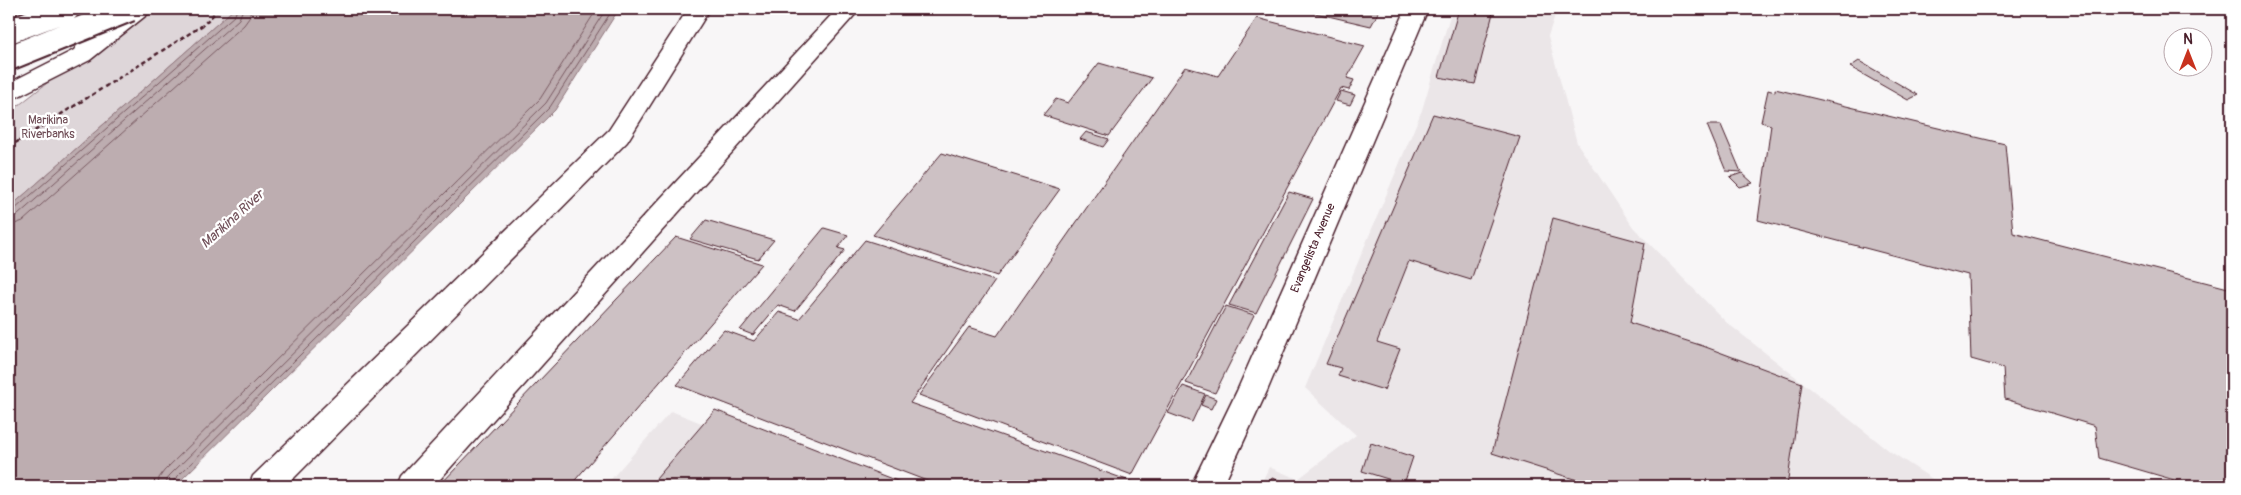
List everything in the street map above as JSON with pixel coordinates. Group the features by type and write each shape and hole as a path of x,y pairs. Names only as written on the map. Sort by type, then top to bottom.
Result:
{"street":[{"path":"9,32 67,9"},
{"path":"9,58 130,9"},
{"path":"9,92 82,55 143,9"},
{"path":"265,486 618,136 699,9"},
{"path":"414,486 849,9"},
{"name":"Evangelista Avenue","path":"1207,486 1256,382 1417,9"},
{"path":"9,15 44,10 67,12 82,18 91,28 91,41 82,55"}],"path":[{"path":"9,147 203,25 219,9"}],"shaded area":[{"path":"1452,9 1557,9 1548,36 1577,143 1633,227 1726,322 1891,452 1943,486 1260,486 1269,467 1298,479 1356,435 1305,388 1422,110"},
{"path":"671,411 861,486 605,486"}],"green space":[{"name":"Marikina Riverbanks","path":"141,9 234,9 9,208 9,113"}],"water":[{"name":"Marikina River","path":"234,9 619,9 555,110 175,486 9,486 9,208"}],"building":[{"path":"1317,9 1380,9 1371,26 1315,13"},
{"path":"1459,9 1494,9 1475,84 1439,77"},
{"path":"1257,18 1365,46 1347,78 1354,80 1349,90 1341,88 1132,475 919,395 969,327 997,336 1185,67 1218,76"},
{"path":"1859,61 1918,95 1908,100 1850,67"},
{"path":"1099,63 1152,78 1109,136 1043,115 1056,99 1068,103"},
{"path":"1775,89 2005,144 2013,233 2232,289 2232,486 2195,486 2099,458 2095,426 2005,399 2003,368 1971,359 1968,275 1758,220 1771,125 1761,122 1768,90 1775,92"},
{"path":"1341,91 1355,95 1350,105 1336,101"},
{"path":"1433,114 1520,137 1471,280 1409,261 1377,342 1400,349 1384,390 1338,376 1341,368 1326,364"},
{"path":"1707,125 1721,125 1741,172 1726,171"},
{"path":"1086,132 1109,139 1103,147 1080,139"},
{"path":"942,153 1060,189 997,276 873,235"},
{"path":"1742,173 1753,183 1740,187 1730,177"},
{"path":"1289,192 1313,199 1256,313 1229,305"},
{"path":"1553,218 1645,243 1630,323 1703,346 1802,383 1787,486 1596,486 1492,453"},
{"path":"706,220 774,240 758,259 690,239"},
{"path":"824,228 848,235 838,248 845,250 795,311 778,305 753,335 740,330"},
{"path":"676,237 762,264 570,486 439,486"},
{"path":"865,240 995,281 910,403 1144,486 940,486 677,385 724,330 754,341 779,312 799,319"},
{"path":"1226,306 1254,315 1215,393 1186,383"},
{"path":"1183,386 1205,394 1192,422 1168,413"},
{"path":"1206,395 1216,399 1211,409 1201,405"},
{"path":"715,410 910,486 650,486"},
{"path":"1371,443 1413,457 1404,484 1362,471"},
{"path":"1272,478 1296,486 1268,486"}]}
